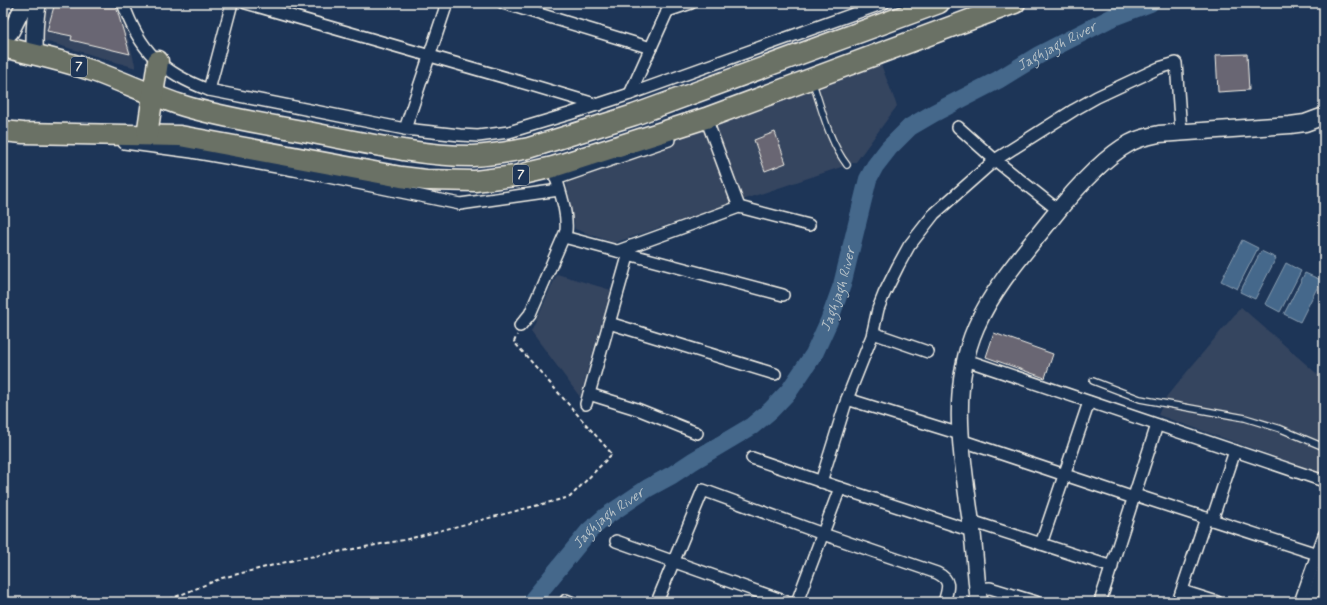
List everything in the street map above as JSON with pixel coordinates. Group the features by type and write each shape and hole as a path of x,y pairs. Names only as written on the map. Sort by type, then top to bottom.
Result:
{"highway":[{"name":"7","path":"3,47 35,54 91,70 153,95 199,110 359,142 454,156 474,156 529,148 634,115 939,3"},
{"name":"7","path":"3,131 23,133 180,136 353,169 426,180 487,180 515,176 556,179 708,122 811,79 1015,3"},
{"path":"146,135 158,62"}],"street":[{"path":"3,39 10,31 25,3"},
{"path":"35,54 34,36 38,3"},
{"path":"124,3 134,30 146,49 158,62 181,78 209,90 405,129 460,135 493,135 528,127 630,94 884,3"},
{"path":"209,90 232,3"},
{"path":"246,3 598,105"},
{"path":"405,129 447,3"},
{"path":"503,3 651,48"},
{"path":"630,94 669,7 691,3"},
{"path":"821,482 847,399 873,333 878,309 884,294 898,266 920,231 938,210 996,160 1074,110 1097,97 1159,68 1176,63 1180,132"},
{"path":"1036,602 990,588 978,595 960,437 960,407 966,360 976,328 992,297 1058,210 1082,183 1103,163 1130,143 1140,138 1180,132 1305,123 1324,116"},
{"path":"708,122 739,207"},
{"path":"958,127 1058,210"},
{"path":"109,142 192,152 294,170 460,204 556,179 567,225 564,237 530,314 520,326"},
{"path":"564,237 618,251 630,250 739,207 809,225"},
{"path":"630,250 783,295"},
{"path":"630,250 587,399 637,409 697,433"},
{"path":"609,323 775,374"},
{"path":"873,333 928,352"},
{"path":"966,360 1324,481"},
{"path":"847,399 960,437 1065,475 1317,554"},
{"path":"1041,544 1089,402"},
{"path":"1100,602 1157,424"},
{"path":"1178,602 1235,451"},
{"path":"752,458 840,488 971,526 1041,544 1112,567"},
{"path":"797,602 840,488"},
{"path":"657,602 704,490 823,534 942,575 947,581 948,588 944,602"},
{"path":"1300,602 1324,535"},
{"path":"616,542 787,602"},
{"path":"1311,602 1324,566"},
{"path":"1182,591 1217,602"}],"lane":[{"path":"811,79 834,142 840,155 848,165"},
{"path":"1093,381 1140,399 1245,418 1281,429 1324,447"}],"path":[{"path":"163,602 222,578 290,561 404,540 570,497 612,454 514,342 520,326"}],"shaded area":[{"path":"48,3 119,3 136,68 38,39"},
{"path":"880,62 897,106 856,162 614,243 575,229 566,180"},
{"path":"1242,240 1258,248 1237,289 1221,281"},
{"path":"1261,251 1276,258 1255,299 1240,292"},
{"path":"1286,263 1301,271 1280,312 1265,304"},
{"path":"1305,273 1321,280 1300,322 1284,314"},
{"path":"557,274 611,290 580,397 531,331"},
{"path":"1241,307 1324,380 1324,474 1158,415 1166,397"}],"building":[{"path":"55,3 115,3 130,54 71,40 72,36 47,31"},
{"path":"1247,54 1249,90 1218,92 1216,55"},
{"path":"775,132 786,163 765,171 754,140"},
{"path":"994,333 1053,354 1045,378 986,357"}],"waterway":[{"name":"Jaghjagh River","path":"531,602 589,531 605,517 648,488 752,426 771,410 789,391 814,354 829,321 842,285 868,179 875,166 889,148 910,127 998,80 1039,55 1113,17 1150,3"}]}
